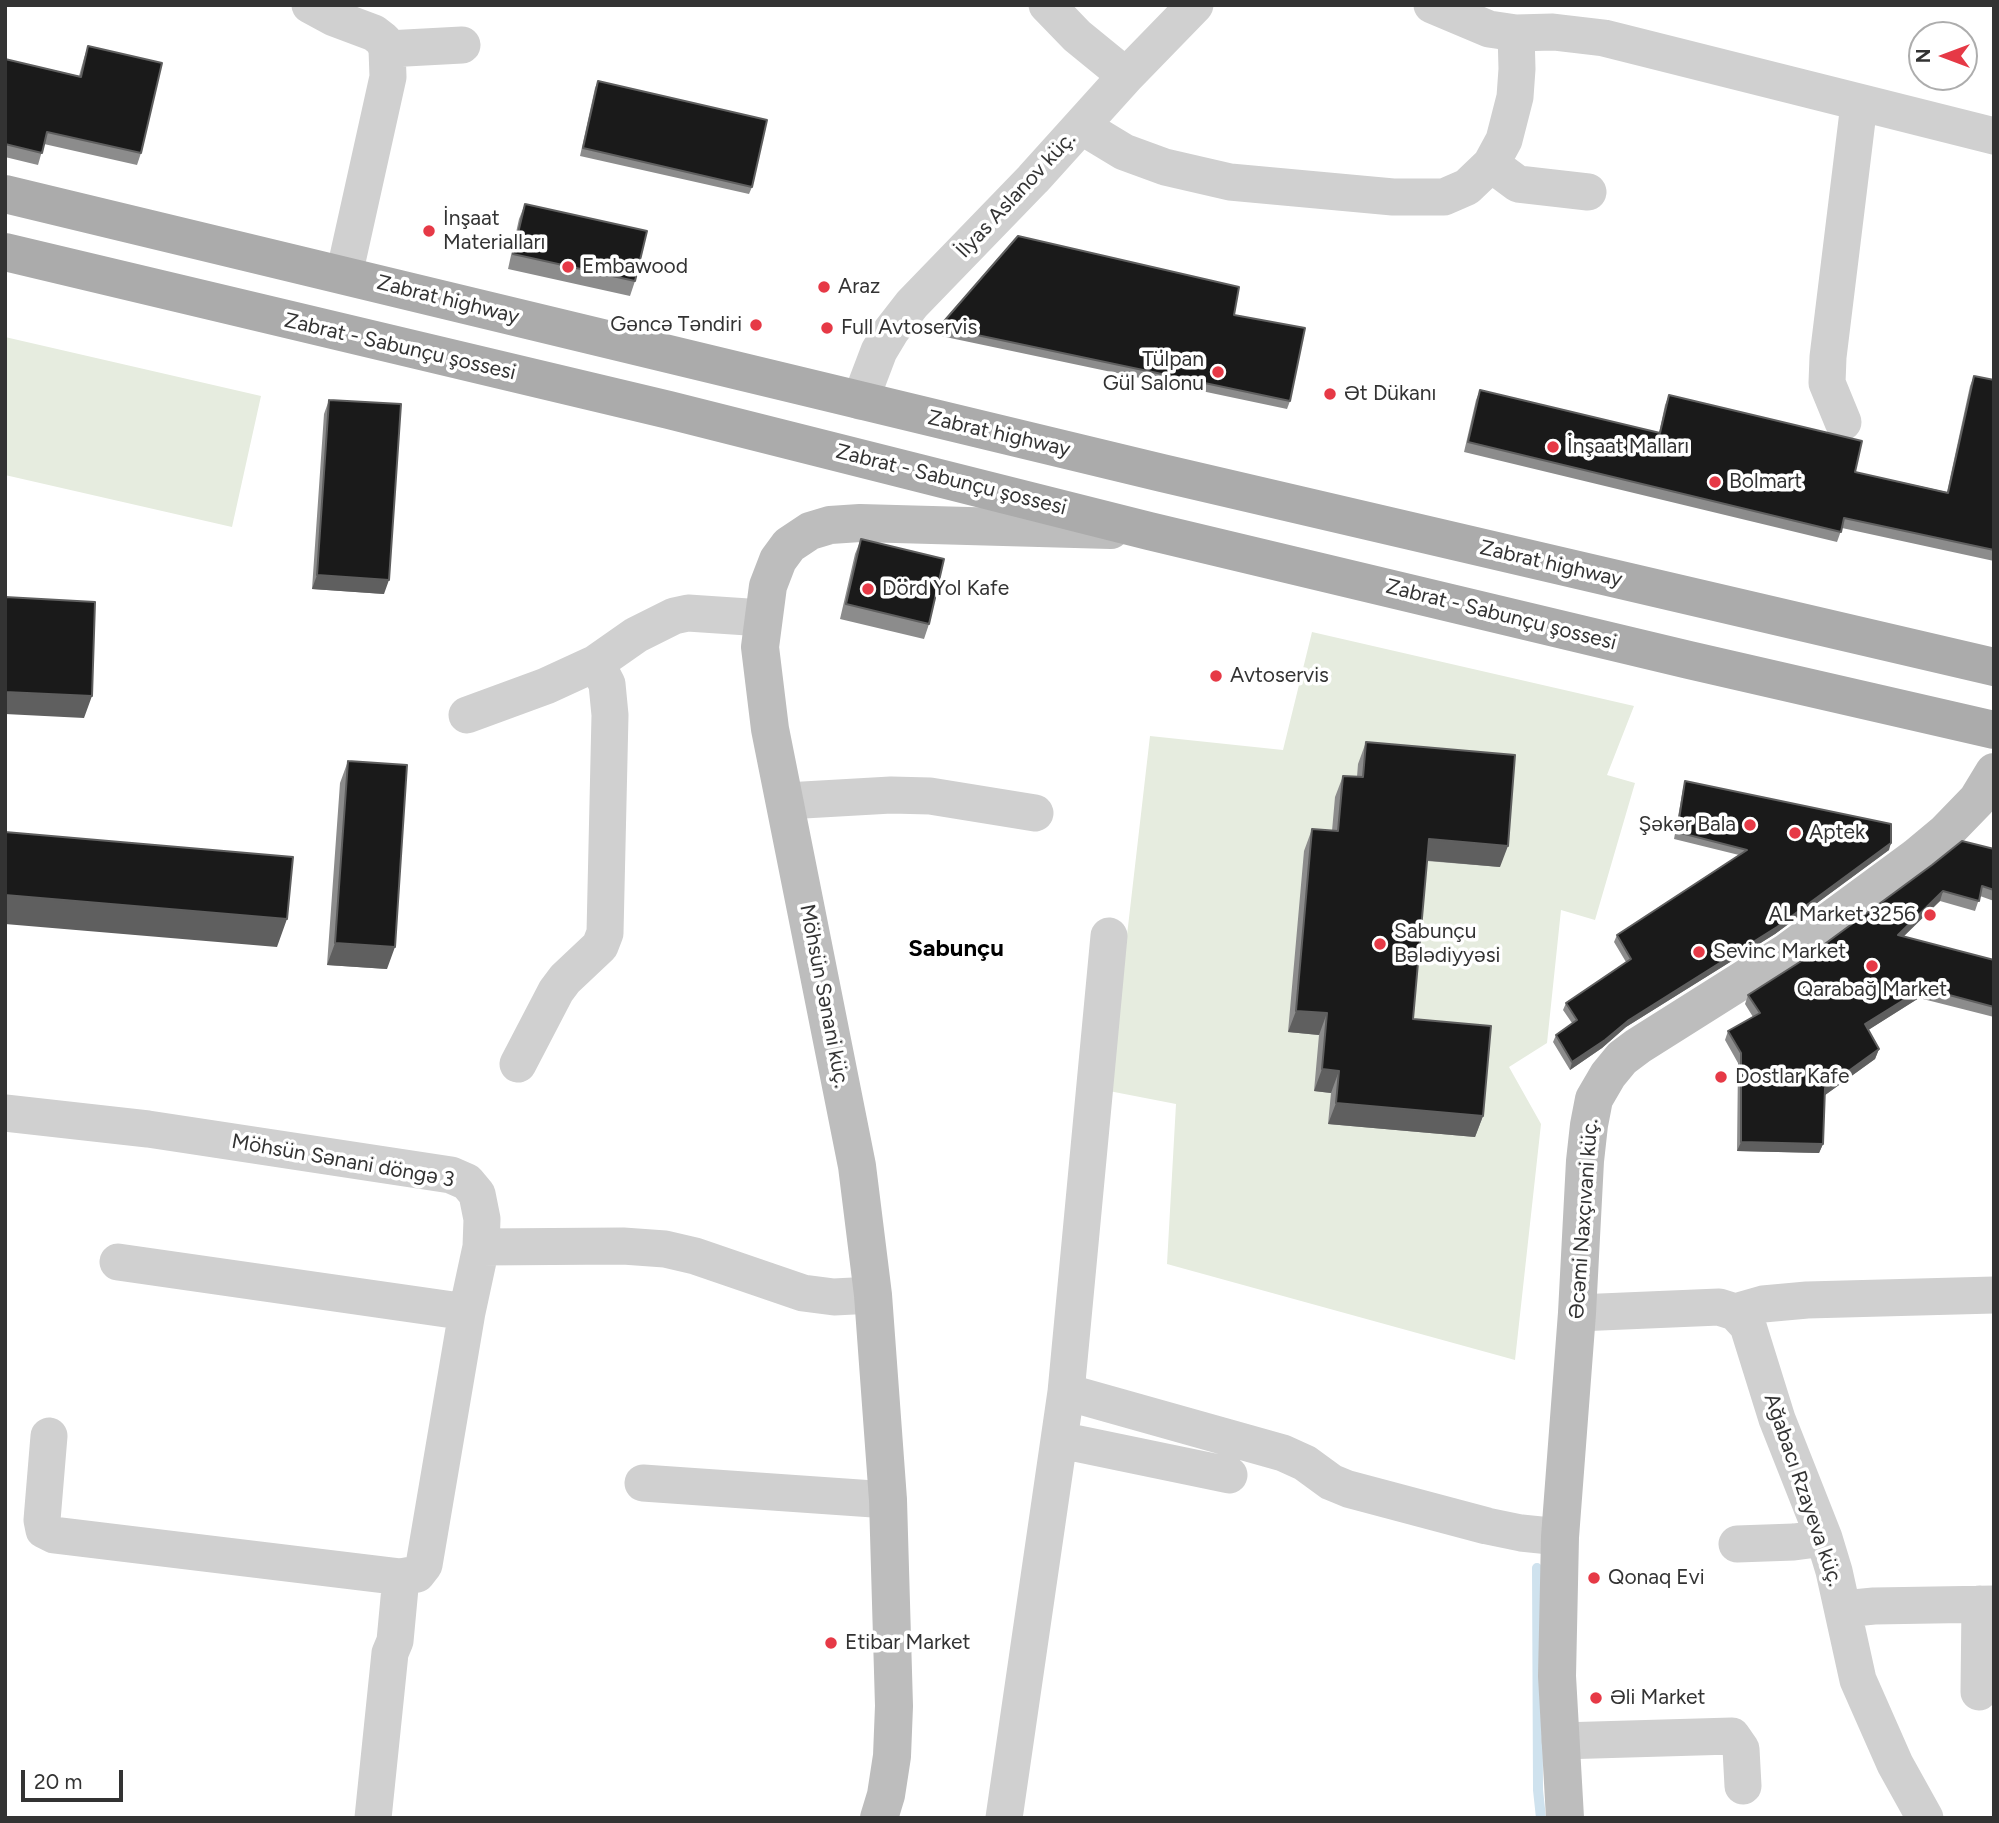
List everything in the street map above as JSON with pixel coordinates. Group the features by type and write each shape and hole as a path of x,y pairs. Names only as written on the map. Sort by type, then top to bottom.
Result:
{"main road":[{"name":"Zabrat highway","path":"5,194 860,401 1994,667"},
{"name":"Zabrat - Sabunçu şossesi","path":"5,252 669,410 1675,657 1994,730"}],"street":[{"path":"310,5 334,18 374,33 383,40 387,49 388,77 344,275"},
{"path":"1047,5 1077,36 1126,76"},
{"name":"İlyas Aslanov küç.","path":"860,401 880,351 891,331 912,304 1195,5"},
{"path":"1432,5 1489,29 1604,38 1994,136"},
{"path":"1081,126 1124,152 1165,167 1230,182 1379,196 1444,197 1467,187 1491,164 1504,139 1515,97 1516,33"},
{"path":"387,49 462,45"},
{"path":"1843,422 1827,383 1828,357 1859,104"},
{"path":"1491,164 1518,184 1588,192"},
{"name":"Möhsün Sənani küç.","path":"879,1818 886,1795 892,1756 894,1706 888,1500 873,1295 857,1166 770,729 760,647 768,586 778,560 789,545 810,531 830,525 860,523 1149,530"},
{"path":"467,715 546,686 596,663 636,635 674,616 688,612 763,618"},
{"path":"518,1064 556,991 600,946 605,933 610,715 607,684 596,663"},
{"name":"Əcəmi Naxçıvani küç.","path":"1565,1818 1557,1676 1560,1537 1589,1125 1594,1099 1622,1058 1787,952 1916,857 1977,800 1994,772"},
{"path":"786,801 891,794 930,796 1035,813"},
{"path":"1004,1818 1066,1392 1109,936"},
{"name":"Möhsün Sənani döngə 3","path":"5,1112 148,1129 451,1175 467,1182 477,1194 482,1219 481,1247 467,1312 424,1565 417,1574 401,1577"},
{"path":"481,1247 623,1246 665,1249 695,1256 803,1293 834,1297 873,1295"},
{"path":"118,1262 467,1312"},
{"path":"1577,1313 1698,1307 1719,1307 1735,1312 1763,1304 1807,1300 1994,1295"},
{"name":"Ağabacı Rzayeva küç.","path":"1735,1312 1748,1326 1755,1342 1765,1385 1824,1538 1858,1680 1895,1764 1925,1818"},
{"path":"1066,1392 1283,1453 1305,1463 1331,1482 1348,1489 1487,1526 1560,1537"},
{"path":"49,1436 42,1520 44,1530 54,1535 401,1577 395,1641 390,1653 373,1818"},
{"path":"1060,1440 1229,1475"},
{"path":"643,1483 888,1500"},
{"path":"1738,1544 1824,1538"},
{"path":"1843,1609 1987,1604 1979,1692"},
{"path":"1560,1741 1732,1736 1741,1749 1742,1786"}],"shaded area":[{"path":"5,337 261,396 232,527 5,475"},
{"path":"1312,632 1634,706 1607,775 1635,783 1595,920 1561,910 1547,1043 1509,1067 1541,1124 1515,1360 1167,1264 1176,1104 1109,1091 1150,736 1283,750"}],"building":[{"path":"88,46 162,63 141,153 47,132 42,153 5,144 5,59 81,77"},
{"path":"598,81 767,120 752,187 583,148"},
{"path":"525,204 647,231 635,281 513,254"},
{"path":"1018,236 1239,287 1234,315 1305,328 1290,401 939,327"},
{"path":"1974,376 1994,380 1994,550 1844,518 1841,532 1468,442 1480,390 1660,433 1669,395 1862,441 1855,472 1948,493"},
{"path":"329,400 401,404 389,580 317,575"},
{"path":"861,539 944,559 929,624 846,604"},
{"path":"5,597 95,602 92,696 5,692"},
{"path":"1366,742 1515,755 1508,846 1429,839 1413,1019 1491,1026 1483,1116 1336,1103 1339,1071 1322,1069 1327,1013 1296,1011 1312,829 1338,831 1343,776 1363,777"},
{"path":"348,761 407,765 395,947 335,943"},
{"path":"1685,781 1891,824 1891,843 1777,927 1629,1020 1572,1062 1556,1035 1577,1020 1566,1003 1631,959 1617,935 1747,850 1677,832"},
{"path":"5,832 293,857 287,919 5,895"},
{"path":"1962,841 1994,849 1994,890 1982,886 1979,901 1943,891 1898,935 1994,960 1994,1007 1923,988 1865,1024 1879,1049 1825,1088 1823,1144 1741,1142 1741,1053 1728,1031 1760,1013 1748,995 1803,960"}],"waterway":[{"path":"1537,1568 1538,1790 1541,1818"}],"place":[{"name":"İnşaat Materialları","path":"429,231"},
{"name":"Embawood","path":"568,267"},
{"name":"Araz","path":"824,287"},
{"name":"Gəncə Təndiri","path":"756,325"},
{"name":"Full Avtoservis","path":"827,328"},
{"name":"Tülpan Gül Salonu","path":"1218,372"},
{"name":"Ət Dükanı","path":"1330,394"},
{"name":"İnşaat Malları","path":"1553,447"},
{"name":"Bolmart","path":"1715,482"},
{"name":"Dörd Yol Kafe","path":"868,589"},
{"name":"Avtoservis","path":"1216,676"},
{"name":"Şəkər Bala","path":"1750,825"},
{"name":"Aptek","path":"1795,833"},
{"name":"AL Market 3256","path":"1930,915"},
{"name":"Sabunçu Bələdiyyəsi","path":"1380,944"},
{"name":"Sevinc Market","path":"1699,952"},
{"name":"Qarabağ Market","path":"1872,966"},
{"name":"Dostlar Kafe","path":"1721,1077"},
{"name":"Qonaq Evi","path":"1594,1578"},
{"name":"Etibar Market","path":"831,1643"},
{"name":"Əli Market","path":"1596,1698"}],"district":[{"name":"Sabunçu","path":"956,949"}]}
